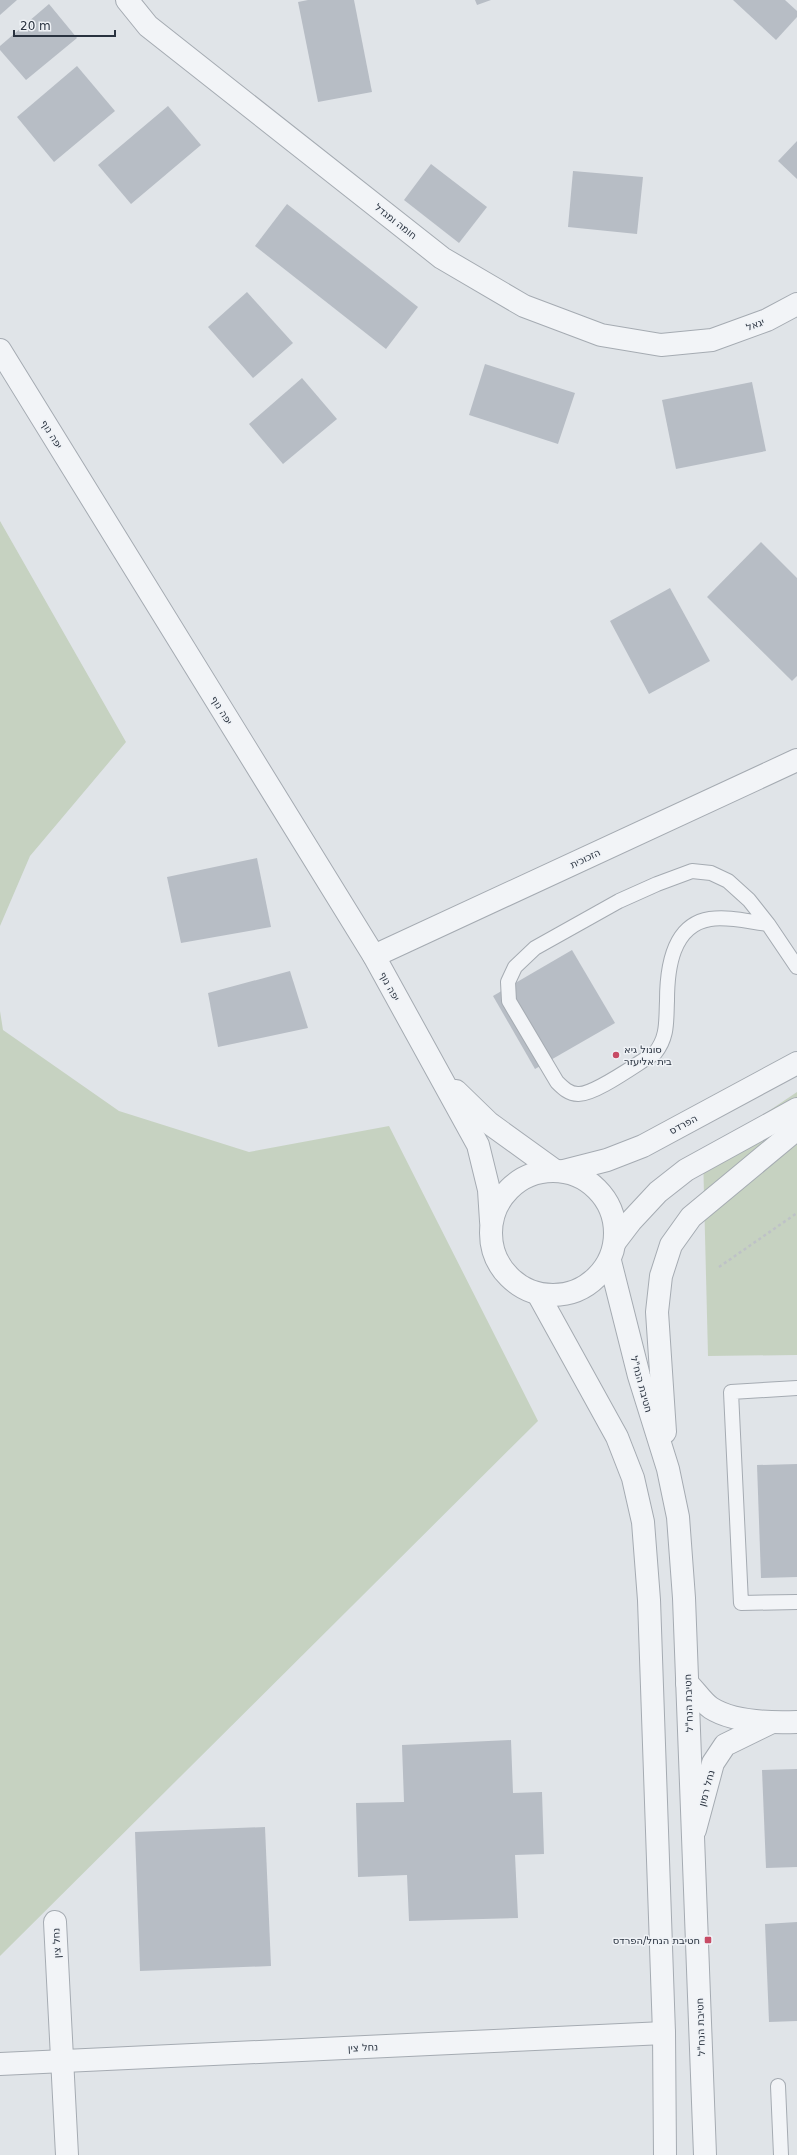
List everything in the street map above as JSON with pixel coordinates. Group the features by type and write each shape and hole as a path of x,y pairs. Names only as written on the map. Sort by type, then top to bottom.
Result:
{"street":[{"name":"חומה ומגדל","path":"127,0 148,26 442,258 524,306 601,335 661,345 712,340"},
{"name":"יגאל","path":"712,340 766,320 797,304"},
{"name":"יפה נוף","path":"0,350 374,956 478,1145 489,1190 491,1221"},
{"name":"הזכוכית","path":"374,956 797,760"},
{"name":"הפרדס","path":"559,1171 607,1160 643,1146 797,1063"},
{"name":"יפה נוף","path":"438,1073 489,1123 559,1171"},
{"path":"612,1251 615,1224 610,1207 601,1192 588,1181 559,1171 533,1174 514,1184 500,1201 491,1221 491,1240 496,1258 506,1275 520,1287 538,1294 559,1296 580,1290 598,1278 631,1220 658,1192 686,1170 797,1109"},
{"path":"668,1469 657,1312 661,1276 672,1245 691,1217 797,1129"},
{"name":"חטיבת הנח\"ל","path":"612,1251 639,1376 668,1469 678,1517 684,1598 705,2155"},
{"path":"538,1294 617,1437 633,1478 642,1522 649,1600 664,2033 664,2155"},
{"name":"נחל רמון","path":"687,1682 710,1707 727,1715 770,1723 797,1722"},
{"name":"נחל רמון","path":"693,1837 712,1763 725,1746 770,1723"},
{"name":"נחל צין","path":"55,1922 67,2155"},
{"name":"נחל צין","path":"0,2064 664,2033"}],"lane":[{"path":"768,924 731,919 710,919 694,926 683,934 671,961 667,982 666,1030 662,1044 655,1053 593,1091 579,1094 567,1091 557,1082 509,1001 508,982 516,967 535,948 619,901 657,884 692,871 711,873 728,881 749,900 768,924 797,967"},
{"path":"797,1388 731,1392 741,1603 797,1602"},
{"path":"778,2086 781,2155"}],"path":[{"path":"719,1267 797,1213"}],"green space":[{"path":"0,521 126,742 30,856 0,926"},
{"path":"0,1011 3,1030 119,1111 249,1152 389,1126 538,1421 0,1956"},
{"path":"797,1092 797,1355 708,1356 703,1155"}],"building":[{"path":"0,0 17,0 0,15"},
{"path":"308,0 354,0 372,92 318,102 298,2"},
{"path":"475,0 491,0 477,5"},
{"path":"733,0 785,0 797,11 797,17 776,40"},
{"path":"49,4 77,38 26,80 0,50 0,46"},
{"path":"77,66 115,111 54,162 17,117"},
{"path":"168,106 201,145 131,204 98,165"},
{"path":"797,141 797,179 778,161"},
{"path":"431,164 487,207 459,243 404,200"},
{"path":"573,171 643,177 637,234 568,227"},
{"path":"287,204 418,307 386,349 255,246"},
{"path":"247,292 293,343 253,378 208,327"},
{"path":"485,364 575,393 558,444 469,415"},
{"path":"302,378 337,419 283,464 249,424"},
{"path":"752,382 766,451 676,469 662,400"},
{"path":"761,542 797,578 797,676 792,681 707,597"},
{"path":"670,588 710,661 649,694 610,621"},
{"path":"257,858 271,927 181,943 167,877"},
{"path":"572,950 615,1023 535,1069 493,996"},
{"path":"290,971 308,1028 218,1047 208,993"},
{"path":"797,1464 797,1577 761,1578 757,1465"},
{"path":"511,1740 513,1793 542,1792 544,1854 515,1855 518,1918 409,1921 407,1875 358,1877 356,1803 404,1802 402,1745"},
{"path":"797,1769 797,1867 766,1868 762,1770"},
{"path":"265,1827 271,1966 140,1971 135,1832"},
{"path":"797,1922 797,2021 769,2022 765,1924"}],"place":[{"name":"סונול גיא בית אליעזר","path":"616,1055"},
{"name":"חטיבת הנחל/הפרדס","path":"708,1940"}]}
